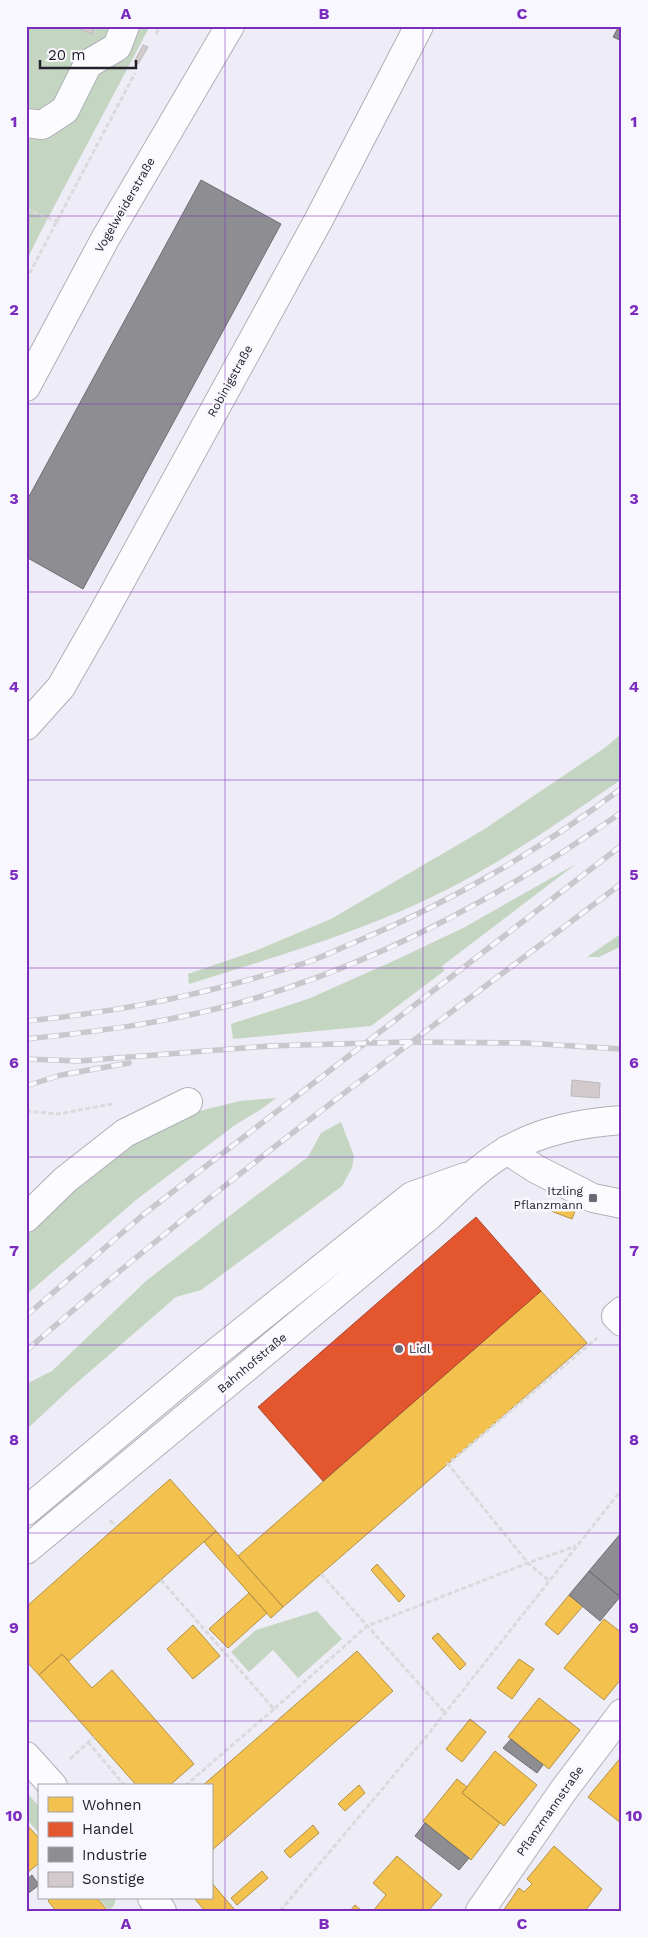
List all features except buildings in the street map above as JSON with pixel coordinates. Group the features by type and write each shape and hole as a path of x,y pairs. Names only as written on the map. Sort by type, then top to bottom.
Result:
{"main road":[{"path":"26,123 42,125 65,110 88,64 117,47 125,26"},
{"name":"Vogelweiderstraße","path":"26,387 105,239 230,26"},
{"name":"Robinigstraße","path":"26,726 61,687 101,617 318,221 419,26"},
{"path":"26,1218 66,1180 124,1133 188,1102"},
{"name":"Bahnhofstraße","path":"26,1550 429,1216 475,1173 507,1150 543,1133 594,1122 622,1120"},
{"path":"507,1150 536,1169 593,1198 622,1204"},
{"name":"Bahnhofstraße","path":"28,1508 198,1367 412,1196 475,1173"},
{"name":"Pflanzmannstraße","path":"480,1911 563,1791 622,1713"},
{"path":"26,1756 51,1784"},
{"path":"154,1900 162,1911"}],"path":[{"path":"156,35 160,26"},
{"path":"26,280 137,68"},
{"path":"26,209 58,222"},
{"path":"26,1111 58,1114 118,1101"},
{"path":"548,1580 528,1563 448,1464 614,1324 620,1316"},
{"path":"280,1911 445,1713 548,1580 622,1489"},
{"path":"188,1784 368,1626 528,1563 577,1546"},
{"path":"321,1574 445,1713"},
{"path":"161,1580 274,1709"},
{"path":"68,1760 94,1737"},
{"path":"88,1742 124,1784"}],"green space":[{"path":"26,26 150,26 26,262"},
{"path":"622,733 622,779 538,836 474,875 421,902 356,929 189,984 188,974 255,951 331,919 483,830 606,747"},
{"path":"576,864 442,966 444,971 371,1026 233,1039 231,1024 308,999 400,958 465,927"},
{"path":"622,933 622,946 599,957 587,957"},
{"path":"276,1098 235,1125 136,1200 26,1295 26,1233 94,1168 112,1155 191,1113 240,1101"},
{"path":"341,1122 354,1156 352,1168 342,1186 201,1290 176,1297 72,1387 26,1430 26,1384 52,1371 146,1281 308,1157 321,1133"},
{"path":"317,1611 342,1639 298,1678 273,1650 249,1672 231,1652 256,1630"},
{"path":"26,1792 38,1805 38,1832 26,1819"},
{"path":"100,1900 116,1900 114,1906 109,1910"}],"railway":[{"path":"26,1021 98,1012 168,999 239,983 314,960 394,925 462,891 561,832 622,788"},
{"path":"26,1039 129,1026 180,1017 231,1005 335,971 435,926 483,900 577,843 622,812"},
{"path":"26,1316 144,1214 622,845"},
{"path":"26,1351 98,1289 245,1170 622,883"},
{"path":"26,1059 79,1061 269,1046 405,1042 525,1043 622,1049"},
{"path":"26,1086 61,1075 129,1063"}],"place":[{"name":"Itzling Pflanzmann","path":"593,1198"},
{"name":"Lidl","path":"399,1349"}]}
